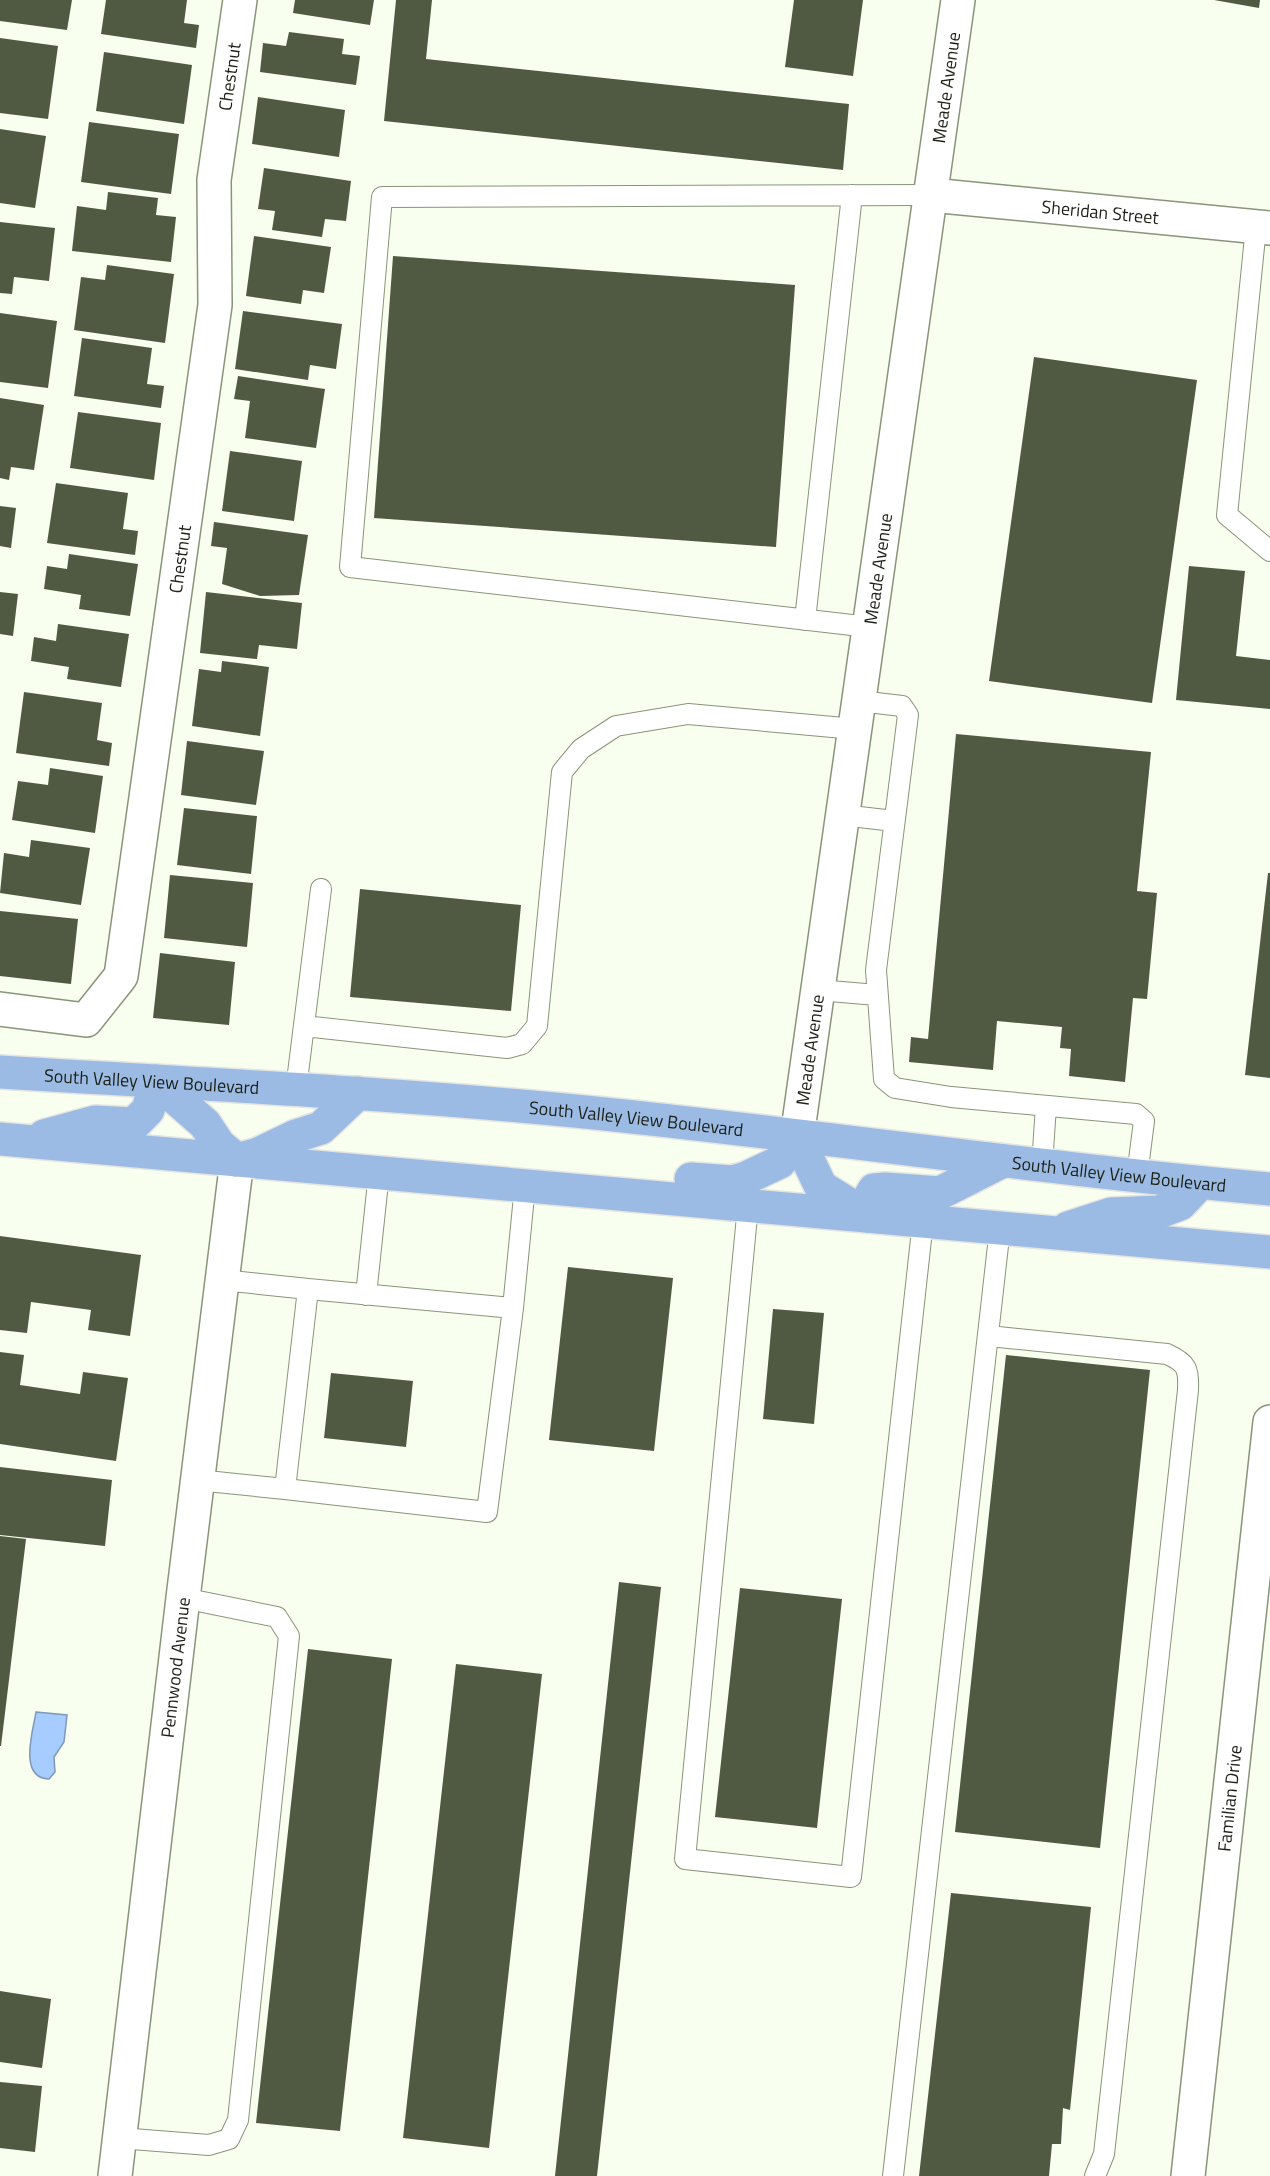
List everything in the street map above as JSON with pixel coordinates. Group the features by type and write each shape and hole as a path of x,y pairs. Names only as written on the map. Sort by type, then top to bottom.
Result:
{"main road":[{"name":"South Valley View Boulevard","path":"0,1072 358,1093 595,1113 1003,1161 1270,1189"},
{"path":"11,1140 95,1122 134,1124 148,1110 156,1081 205,1125 219,1145 237,1160"},
{"path":"237,1160 258,1154 296,1136 321,1128 358,1093"},
{"path":"629,1195 673,1178 733,1182 746,1178 780,1162 797,1137"},
{"path":"797,1137 821,1187 868,1216"},
{"path":"11,1140 1270,1252"},
{"path":"868,1216 874,1190 940,1193 1003,1161"},
{"path":"1052,1233 1111,1214 1158,1212 1180,1204 1200,1183"}],"street":[{"name":"Chestnut","path":"0,1009 86,1020 121,976 215,305 214,180 240,0"},
{"name":"Meade Avenue","path":"797,1137 958,0"},
{"name":"Sheridan Street","path":"931,195 1263,228"},
{"name":"Pennwood Avenue","path":"115,2176 237,1160"},
{"name":"Familian Drive","path":"1188,2176 1270,1422"}],"lane":[{"path":"805,620 852,195"},
{"path":"869,627 351,567 382,197 931,195"},
{"path":"1263,228 1227,515 1270,551"},
{"path":"304,1026 507,1048 522,1044 537,1026 562,772 581,749 616,726 688,714 857,715 902,706 908,715 876,970 884,1079 895,1088 951,1097 1136,1114 1144,1121 1137,1176"},
{"path":"842,815 894,821"},
{"path":"296,1089 321,889"},
{"path":"818,990 877,995"},
{"path":"1042,1165 1046,1106"},
{"path":"366,1294 379,1173"},
{"path":"197,1480 487,1512 513,1308 525,1186"},
{"path":"748,1206 685,1859 851,1877 923,1221"},
{"path":"893,2176 1000,1228"},
{"path":"222,1280 513,1308"},
{"path":"285,1490 308,1289"},
{"path":"989,1336 1167,1354 1180,1360 1189,1372 1104,2154 1095,2176"},
{"path":"119,2138 209,2145 229,2139 238,2120 289,1636 277,1617 183,1598"}],"water":[{"path":"36,1712 67,1715 64,1742 54,1757 55,1772 49,1779 39,1777 33,1771 30,1762"}],"building":[{"path":"0,0 72,0 67,30 0,21"},
{"path":"106,0 187,0 184,23 199,25 196,48 101,34"},
{"path":"295,0 374,0 370,25 293,13"},
{"path":"396,0 432,0 426,59 849,104 843,170 384,121"},
{"path":"794,0 863,0 853,76 785,67"},
{"path":"1214,0 1260,0 1259,8"},
{"path":"289,32 344,39 342,54 360,56 356,85 260,72 263,43 286,46"},
{"path":"0,38 58,46 48,119 0,113"},
{"path":"104,52 192,65 184,124 96,111"},
{"path":"258,97 345,110 339,157 252,144"},
{"path":"89,122 179,134 171,194 81,182"},
{"path":"0,129 46,136 35,208 0,203"},
{"path":"264,168 351,181 346,221 325,219 322,237 272,230 275,211 258,209"},
{"path":"108,192 158,198 156,215 176,217 171,262 72,251 77,206 106,210"},
{"path":"0,222 55,228 49,281 14,277 12,294 0,293"},
{"path":"254,236 331,247 324,293 303,290 301,304 246,296"},
{"path":"393,256 795,285 776,547 374,518"},
{"path":"107,265 174,274 165,343 74,330 81,277 105,280"},
{"path":"243,311 342,324 336,369 310,365 308,380 235,369"},
{"path":"0,313 57,321 48,388 0,382"},
{"path":"82,338 152,348 147,384 164,386 161,408 74,396"},
{"path":"1034,357 1197,380 1152,703 989,681"},
{"path":"238,376 325,389 316,448 245,438 250,401 234,399"},
{"path":"0,398 44,405 34,470 11,467 9,480 0,478"},
{"path":"78,412 161,423 154,480 70,468"},
{"path":"230,451 302,461 294,521 222,511"},
{"path":"56,483 128,493 123,529 138,531 135,555 47,543"},
{"path":"0,506 16,508 11,548 0,546"},
{"path":"214,522 308,535 299,595 260,596 222,584 227,548 211,546"},
{"path":"69,554 138,564 130,616 79,609 81,595 44,589 47,566 67,569"},
{"path":"1189,566 1245,571 1236,656 1270,660 1270,709 1176,700"},
{"path":"0,592 18,594 13,636 0,634"},
{"path":"206,592 302,603 297,649 259,645 257,659 200,653"},
{"path":"58,624 129,634 121,687 67,679 69,667 31,661 34,637 56,641"},
{"path":"222,661 269,667 260,736 192,726 199,669 221,672"},
{"path":"24,692 102,703 97,740 112,743 109,766 16,753"},
{"path":"956,734 1151,752 1137,891 1157,893 1147,999 1133,998 1125,1082 1069,1076 1071,1049 1060,1048 1062,1027 997,1021 993,1070 909,1062 911,1037 928,1039"},
{"path":"187,741 264,751 256,805 181,795"},
{"path":"50,768 103,776 95,833 12,820 18,781 48,785"},
{"path":"184,808 257,816 251,874 177,865"},
{"path":"31,840 90,848 81,905 0,893 4,853 29,857"},
{"path":"1268,873 1270,873 1270,1078 1245,1075"},
{"path":"170,875 253,883 247,947 164,938"},
{"path":"360,889 521,905 511,1011 350,997"},
{"path":"0,911 78,919 71,984 0,976"},
{"path":"160,953 235,962 229,1025 153,1018"},
{"path":"0,1236 141,1255 130,1336 88,1330 91,1310 31,1302 27,1333 0,1330"},
{"path":"568,1267 673,1278 654,1451 549,1440"},
{"path":"773,1309 824,1313 814,1424 763,1419"},
{"path":"0,1352 24,1355 20,1385 80,1394 83,1372 128,1378 116,1461 0,1444"},
{"path":"1006,1355 1150,1370 1100,1848 955,1832"},
{"path":"331,1373 413,1381 406,1447 324,1438"},
{"path":"0,1467 112,1480 105,1546 0,1535"},
{"path":"0,1536 26,1539 1,1746 0,1746"},
{"path":"619,1582 661,1587 597,2176 555,2176"},
{"path":"740,1588 842,1599 817,1828 715,1817"},
{"path":"308,1649 392,1659 340,2131 256,2123"},
{"path":"456,1664 542,1674 489,2148 403,2138"},
{"path":"951,1893 1091,1907 1070,2110 1063,2108 1061,2144 1052,2144 1049,2176 919,2176"},
{"path":"0,1991 51,1999 42,2068 0,2062"},
{"path":"0,2082 42,2086 35,2152 0,2148"}]}
